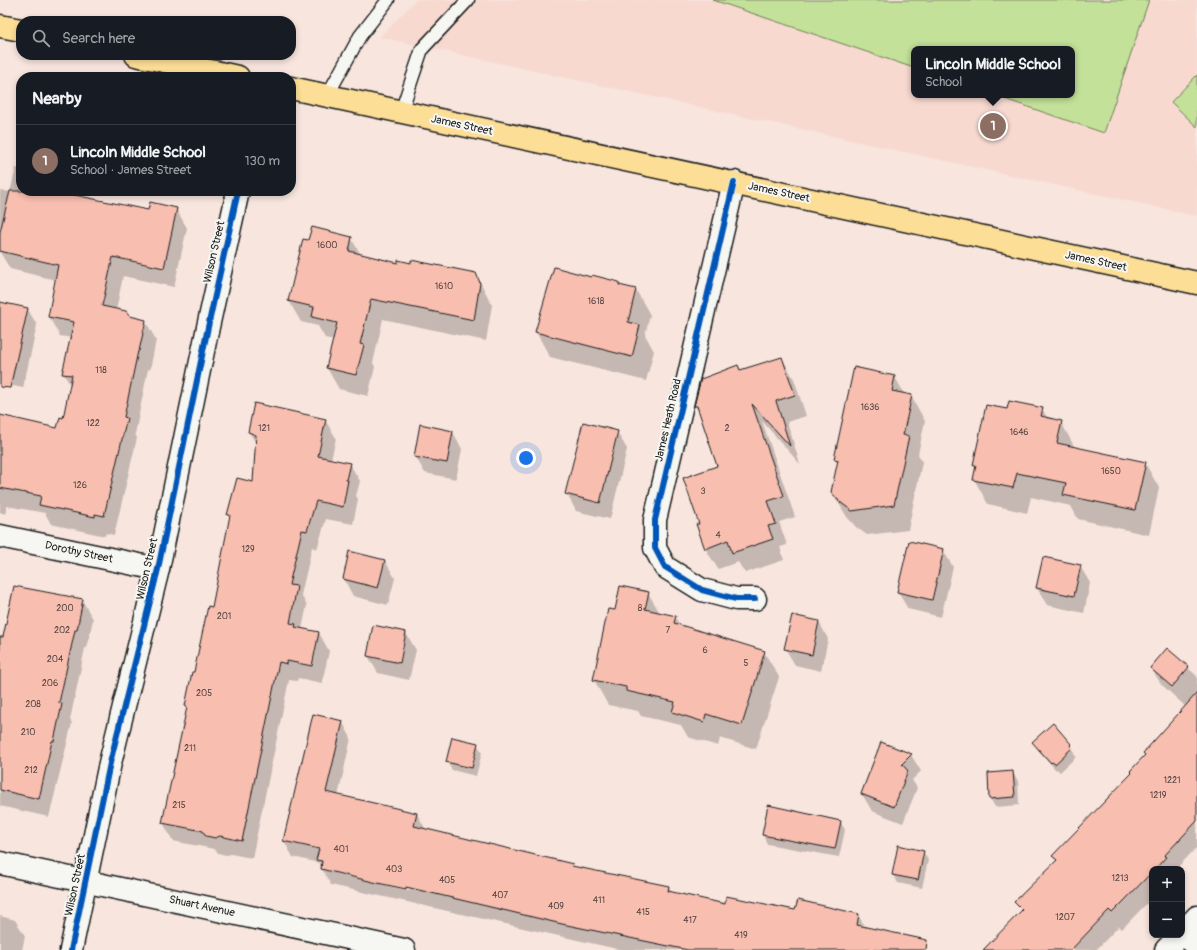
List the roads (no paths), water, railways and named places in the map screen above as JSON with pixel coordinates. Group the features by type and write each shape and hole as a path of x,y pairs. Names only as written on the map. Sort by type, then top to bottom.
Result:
{"main road":[{"path":"0,26 16,29"},
{"path":"159,60 215,72"},
{"name":"James Street","path":"296,89 1197,282"}],"street":[{"name":"James Heath Road","path":"734,182 655,520 655,548 666,566 702,590 736,599 754,599"},
{"name":"Wilson Street","path":"71,950 110,763 158,569 237,196"},
{"name":"Dorothy Street","path":"0,536 158,569"},
{"name":"Shuart Avenue","path":"0,863 404,950"},
{"path":"1185,931 1197,917"},
{"path":"1185,937 1197,947"},
{"path":"1166,950 1178,938"}],"lane":[{"path":"327,96 360,36 388,0"},
{"path":"401,112 422,49 468,0"}],"place":[{"name":"Lincoln Middle School","path":"993,126"}]}
